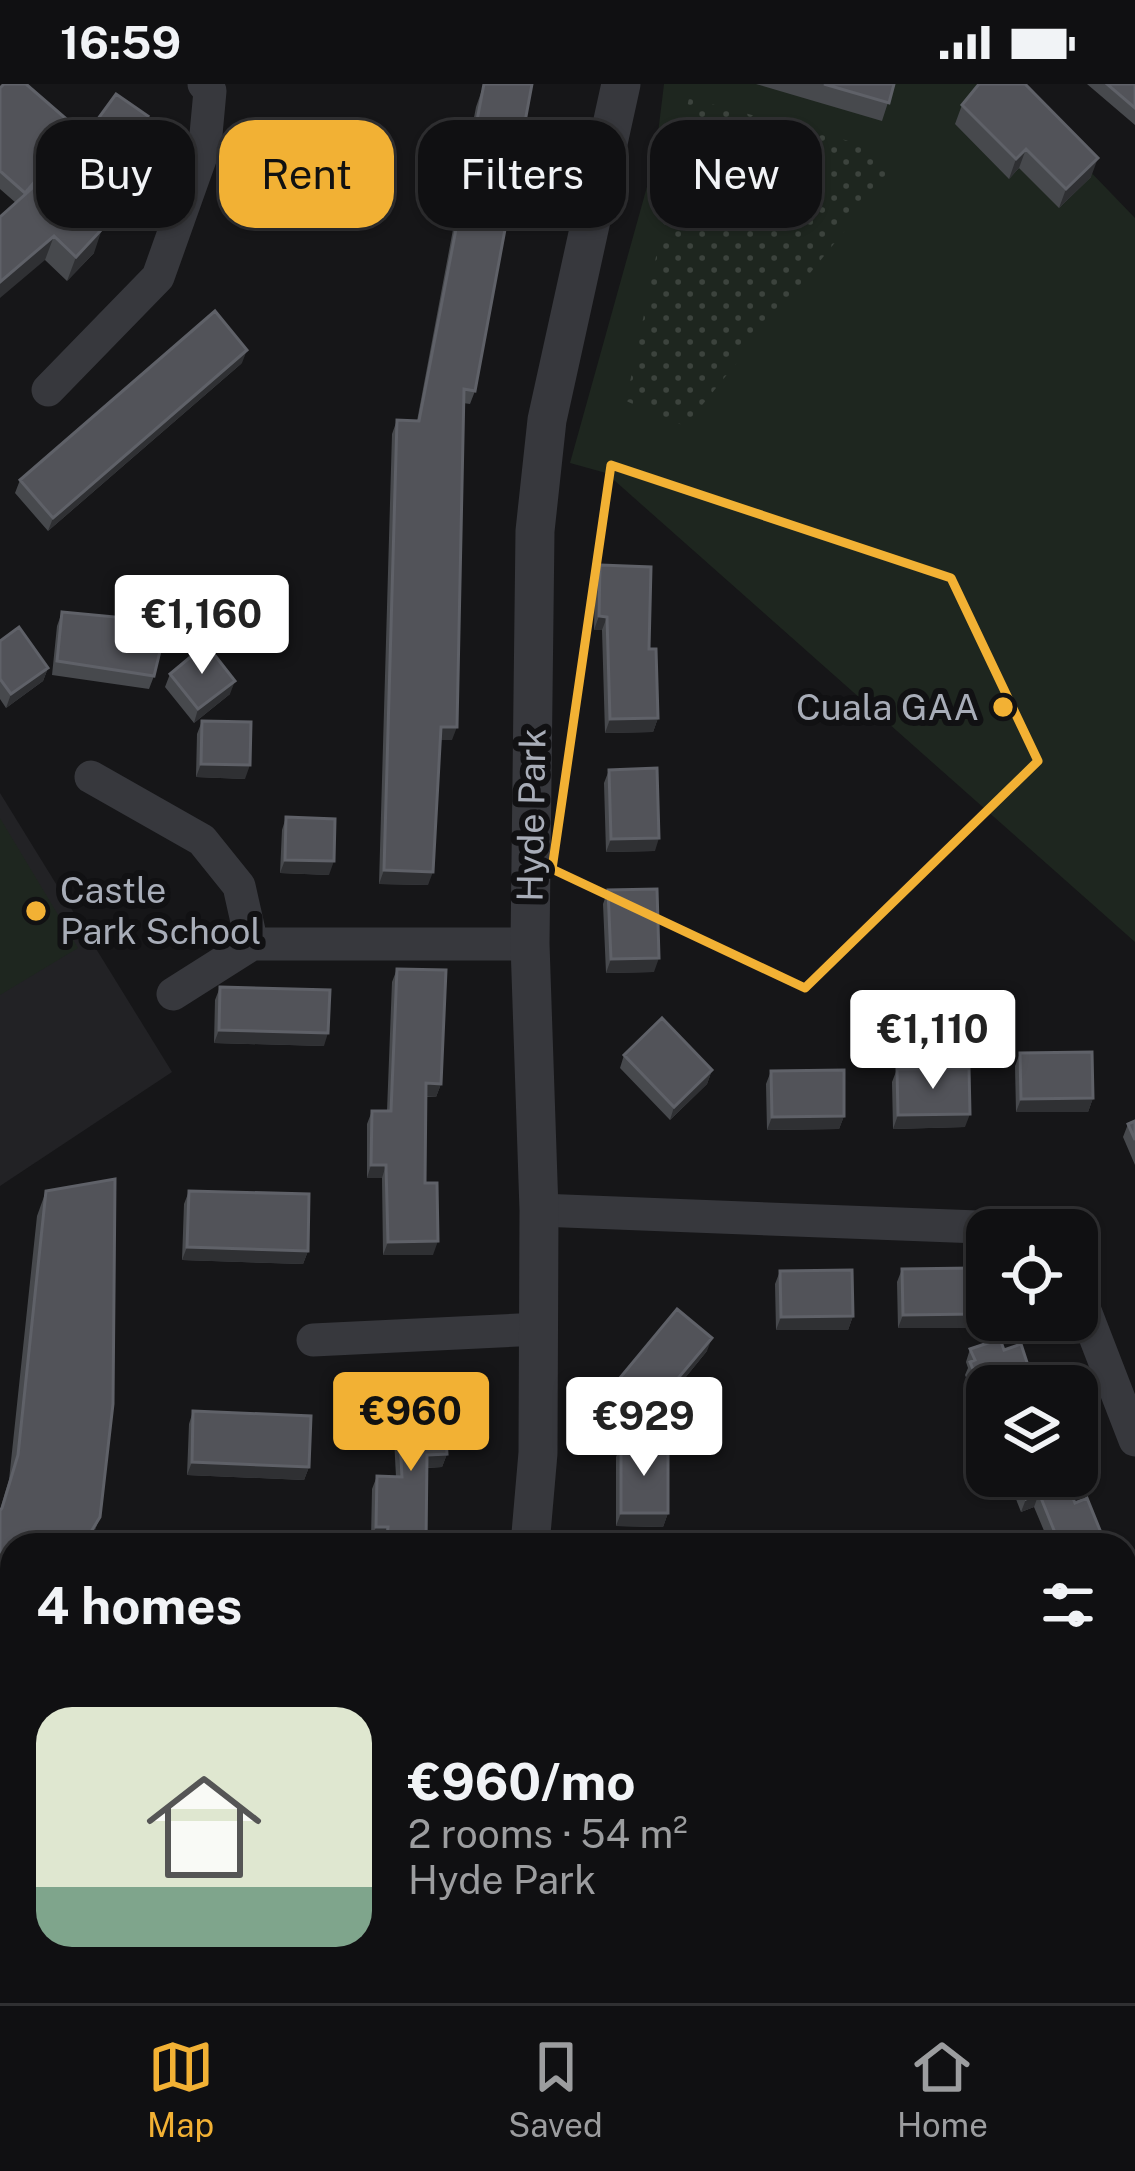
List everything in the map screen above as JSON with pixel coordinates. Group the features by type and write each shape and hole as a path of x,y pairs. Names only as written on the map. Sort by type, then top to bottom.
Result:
{"street":[{"path":"48,390 158,277 206,146 210,91 204,84"},
{"name":"Hyde Park","path":"531,1533 538,1453 539,1210 530,944 535,531 547,420 621,84"},
{"path":"91,777 202,840 239,886 252,944"},
{"path":"172,994 252,944 530,944"},
{"path":"539,1210 966,1227"},
{"path":"313,1340 538,1328"},
{"path":"1097,1341 1135,1440"}],"highlighted area":[{"path":"611,465 951,578 1038,761 805,988 552,869"}],"shaded area":[{"name":"Cuala GAA","path":"664,84 1006,84 1135,218 1135,942 606,473 570,463 650,176 650,228 822,228 822,120 660,120"},
{"path":"689,98 771,120 684,120"},
{"path":"822,134 860,144 891,174 685,426 626,401 662,228 822,228"},
{"name":"Castle Park School","path":"0,793 172,1072 0,1186"},
{"path":"0,818 78,948 0,995"}],"building":[{"path":"26,84 67,120 36,120 36,180 25,193 0,171 0,88"},
{"path":"484,84 532,84 525,120 477,120"},
{"path":"824,84 894,84 889,103"},
{"path":"979,84 1025,84 1098,158 1066,189 1026,149 1016,159 962,105"},
{"path":"1107,84 1135,84 1135,108"},
{"path":"116,94 148,116 145,120 97,120"},
{"path":"36,185 36,228 102,229 76,257 54,236 0,282 0,217"},
{"path":"456,228 505,228 475,391 464,389 457,727 441,727 433,872 384,870 397,420 419,421"},
{"path":"215,311 247,350 53,518 20,480"},
{"path":"600,565 651,567 649,649 656,649 658,718 610,719 607,617 599,616"},
{"path":"62,612 125,618 126,613 167,622 154,676 57,661"},
{"path":"19,627 48,668 11,694 0,679 0,641"},
{"path":"206,644 235,681 198,709 170,674"},
{"path":"202,721 251,722 250,765 201,764"},
{"path":"657,768 659,838 611,839 609,770"},
{"path":"286,817 335,819 334,861 285,860"},
{"path":"657,889 659,958 611,959 608,890"},
{"path":"397,969 446,970 441,1084 426,1083 425,1183 437,1183 438,1241 388,1242 386,1165 371,1165 372,1111 391,1111"},
{"path":"220,987 330,990 328,1033 219,1030"},
{"path":"662,1018 712,1070 674,1107 624,1055"},
{"path":"1092,1052 1093,1098 1021,1099 1020,1053"},
{"path":"969,1068 970,1114 898,1115 897,1069"},
{"path":"844,1070 844,1116 772,1117 771,1071"},
{"path":"115,1179 113,1404 100,1517 90,1533 0,1533 0,1511 18,1455 46,1191"},
{"path":"189,1191 309,1194 308,1251 187,1247"},
{"path":"966,1268 966,1314 903,1315 902,1269"},
{"path":"852,1270 853,1316 781,1317 780,1271"},
{"path":"677,1309 712,1338 653,1408 619,1379"},
{"path":"994,1341 1001,1341 1004,1350 1021,1344 1028,1365 971,1365 975,1360 970,1349"},
{"path":"444,1402 447,1454 427,1455 426,1533 387,1533 388,1527 376,1527 377,1476 402,1477 398,1405"},
{"path":"193,1411 311,1416 309,1467 192,1462"},
{"path":"621,1444 668,1445 668,1513 621,1513"},
{"path":"1041,1497 1073,1497 1075,1503 1087,1498 1101,1533 1055,1533"}],"place":[{"name":"Cuala GAA","path":"1003,707"},
{"name":"Castle Park School","path":"36,911"}]}
